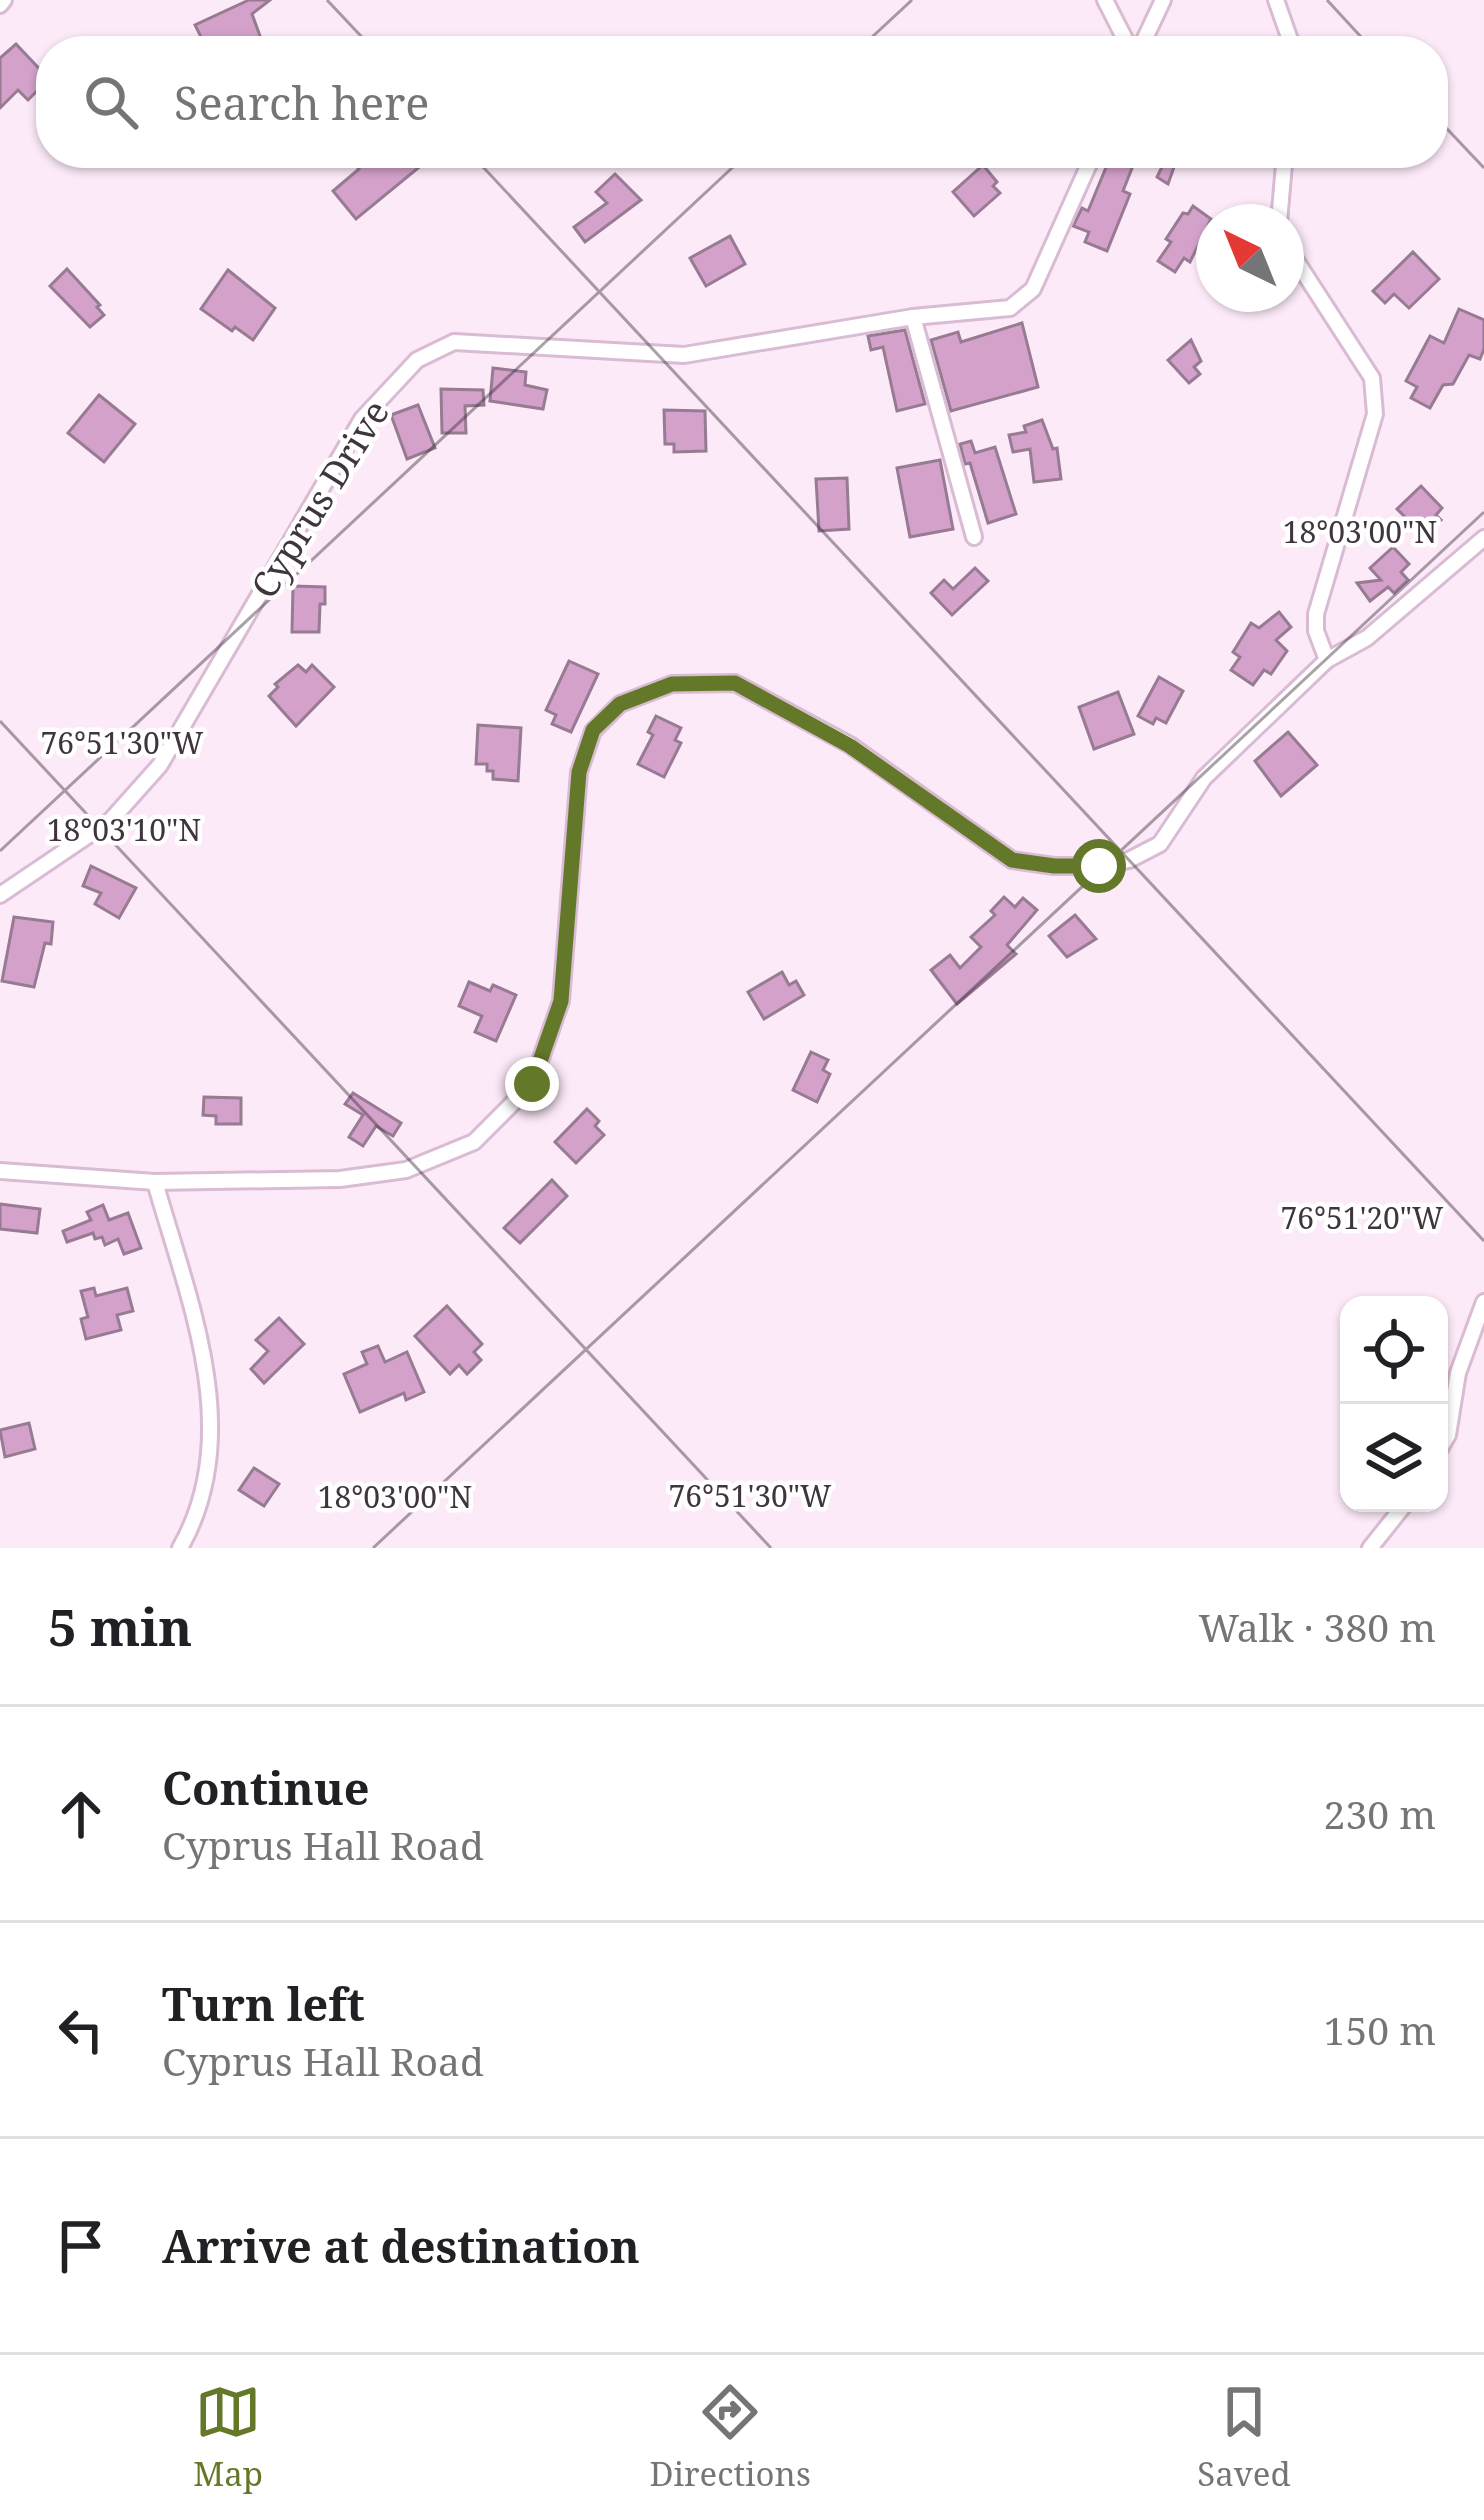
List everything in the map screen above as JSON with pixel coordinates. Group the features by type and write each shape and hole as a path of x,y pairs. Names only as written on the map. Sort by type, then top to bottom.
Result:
{"street":[{"path":"1106,0 1126,36"},
{"path":"1143,36 1163,0"},
{"path":"1276,0 1289,36"},
{"name":"Cyprus Drive","path":"0,895 111,820 160,765 362,419 417,360 454,342 684,355 913,317 1010,308 1033,290 1087,168"},
{"path":"1281,204 1284,168"},
{"path":"1304,278 1372,378 1376,395 1375,414 1316,614 1316,631 1327,660"},
{"path":"913,317 974,537"},
{"path":"0,1172 155,1182 340,1179 406,1169 474,1142 532,1084 561,1001 579,772 593,730 620,704 672,684 735,683 850,746 1012,860 1099,866 1129,860 1160,844 1204,778 1327,660 1367,638 1484,538"},
{"path":"155,1182 206,1370 213,1440 207,1481 180,1548"},
{"path":"1448,1435 1458,1373 1484,1302"},
{"path":"1370,1548 1399,1512"}],"building":[{"path":"249,0 270,0 252,14 260,36 200,36 195,25"},
{"path":"16,44 36,65 36,92 28,100 18,90 0,108 0,58"},
{"path":"418,168 356,219 333,191 359,169"},
{"path":"985,168 1000,193 974,216 953,192"},
{"path":"1106,168 1132,168 1123,191 1130,194 1107,251 1085,242 1089,232 1073,226 1082,208 1088,211"},
{"path":"1162,168 1174,168 1168,184 1157,177"},
{"path":"615,174 641,200 585,242 574,227 607,203 596,192"},
{"path":"1196,208 1196,250 1190,262 1184,258 1175,272 1158,261 1171,242 1166,239 1183,213"},
{"path":"730,236 745,264 706,286 690,258"},
{"path":"1413,252 1439,279 1409,308 1394,294 1385,303 1373,291"},
{"path":"67,269 104,315 90,327 50,286"},
{"path":"228,270 275,308 253,340 201,309"},
{"path":"1459,309 1484,320 1484,349 1480,359 1469,355 1453,384 1443,385 1430,408 1411,398 1417,387 1406,381 1430,336 1444,343"},
{"path":"1022,323 1038,387 951,411 931,340 958,332 961,342"},
{"path":"905,330 925,404 897,411 883,347 871,350 868,336"},
{"path":"1191,340 1201,361 1194,367 1200,374 1189,383 1168,360"},
{"path":"493,368 526,372 525,385 547,390 543,409 490,401"},
{"path":"441,389 483,390 484,405 465,406 466,433 442,433"},
{"path":"99,395 135,424 104,462 68,433"},
{"path":"418,405 435,448 407,459 391,415"},
{"path":"664,410 705,411 706,451 674,452 674,444 665,444"},
{"path":"1042,420 1053,449 1057,448 1061,479 1034,482 1030,449 1013,452 1009,435 1026,432 1024,426"},
{"path":"971,441 975,453 995,447 1016,514 988,523 960,444"},
{"path":"940,460 953,529 910,537 897,468"},
{"path":"847,478 849,529 819,531 816,479"},
{"path":"1421,486 1442,508 1436,515 1441,520 1427,533 1397,509"},
{"path":"1393,547 1409,564 1401,572 1408,580 1394,593 1388,587 1370,601 1357,583 1381,580 1370,568"},
{"path":"975,568 988,581 952,615 931,593 944,580 953,589"},
{"path":"293,586 325,587 319,632 292,632"},
{"path":"1279,612 1291,627 1276,640 1287,651 1271,674 1264,670 1253,685 1231,670 1240,657 1233,652 1251,623 1259,628"},
{"path":"569,661 598,674 571,732 552,724 556,715 546,710"},
{"path":"298,665 306,672 312,665 334,687 296,726 269,696 278,687 275,684"},
{"path":"1159,677 1183,691 1166,723 1156,718 1153,724 1138,716"},
{"path":"1118,692 1134,734 1094,749 1079,707"},
{"path":"656,716 681,728 675,740 681,743 664,777 638,764 653,735 648,732"},
{"path":"478,725 521,728 518,781 493,779 487,764 476,764"},
{"path":"1288,732 1317,765 1281,796 1255,761"},
{"path":"91,866 136,888 119,918 95,904 101,893 83,886"},
{"path":"1004,897 1015,907 1023,898 1037,910 1007,945 1016,954 957,1004 931,970 950,955 960,968 981,947 971,937 995,915 991,911"},
{"path":"1075,915 1096,939 1067,957 1049,936"},
{"path":"14,917 53,922 51,944 45,943 34,987 2,981"},
{"path":"782,972 789,985 796,981 804,995 764,1019 748,992"},
{"path":"469,982 516,995 496,1041 475,1032 482,1016 459,1006"},
{"path":"811,1052 828,1060 823,1070 830,1074 817,1102 793,1090"},
{"path":"353,1093 401,1123 393,1136 376,1126 363,1146 349,1137 363,1115 345,1104"},
{"path":"204,1097 241,1098 241,1124 216,1124 216,1116 203,1115"},
{"path":"587,1109 604,1135 576,1163 555,1142"},
{"path":"552,1180 567,1196 520,1243 504,1228"},
{"path":"0,1204 40,1209 37,1233 0,1229"},
{"path":"103,1205 109,1220 128,1213 141,1248 124,1254 118,1239 105,1245 93,1233 67,1242 63,1231 91,1220 87,1212"},
{"path":"94,1288 96,1296 127,1288 133,1311 117,1315 121,1330 86,1339 81,1319 88,1317 81,1291"},
{"path":"447,1306 482,1344 474,1352 481,1360 467,1374 459,1365 450,1374 415,1336"},
{"path":"279,1318 304,1344 264,1383 251,1369 268,1351 256,1340"},
{"path":"378,1346 385,1362 407,1352 424,1392 406,1400 404,1393 360,1412 344,1374 367,1364 362,1352"},
{"path":"29,1423 35,1449 5,1457 0,1430"},
{"path":"254,1468 279,1484 264,1506 239,1490"}],"route":[{"path":"532,1084 561,1001 579,772 593,730 620,704 672,684 735,683 850,746 1012,860 1099,866"}]}
